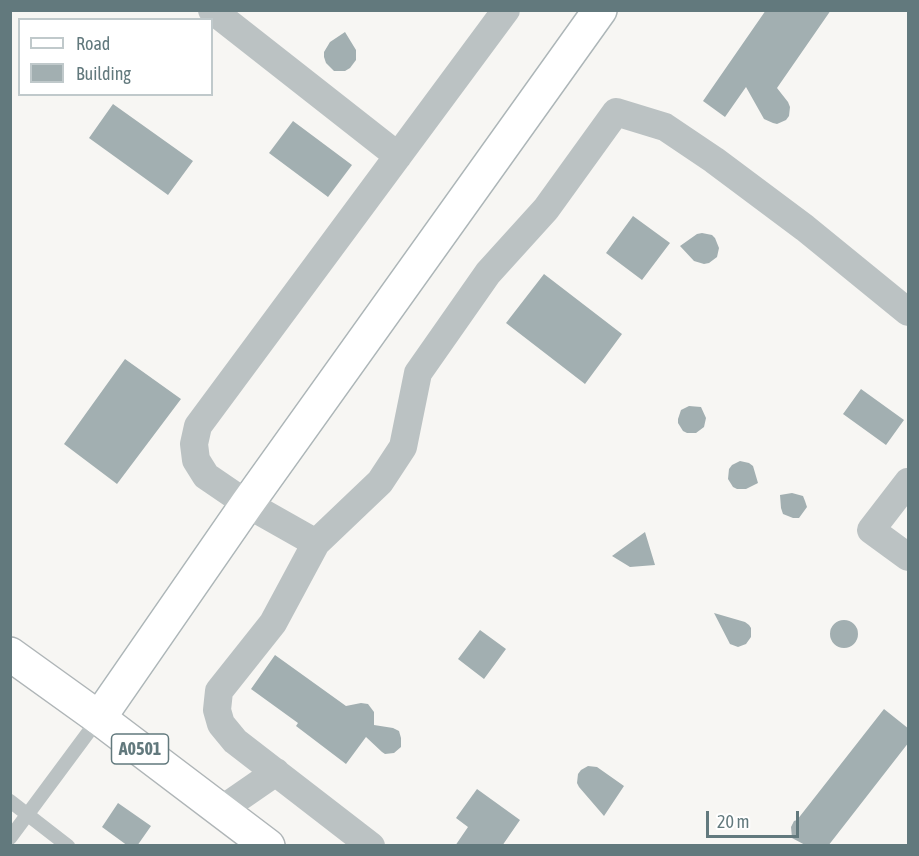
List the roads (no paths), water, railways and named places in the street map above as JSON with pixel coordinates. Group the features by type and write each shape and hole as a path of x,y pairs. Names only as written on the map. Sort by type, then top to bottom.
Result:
{"main road":[{"path":"99,718 247,504 600,10"},
{"name":"A0501","path":"10,654 268,846"}],"street":[{"path":"212,10 398,156"},
{"path":"316,543 247,504 206,476 196,460 194,444 198,426 506,10"},
{"path":"371,846 235,741 221,724 217,710 219,691 273,623 316,543 380,482 403,447 418,374 488,273 546,208 616,112 665,127 714,160 805,228 909,312"},
{"path":"909,482 871,530 909,557"},
{"path":"221,810 276,772"}],"lane":[{"path":"10,838 99,718"},
{"path":"10,801 68,846"}]}
